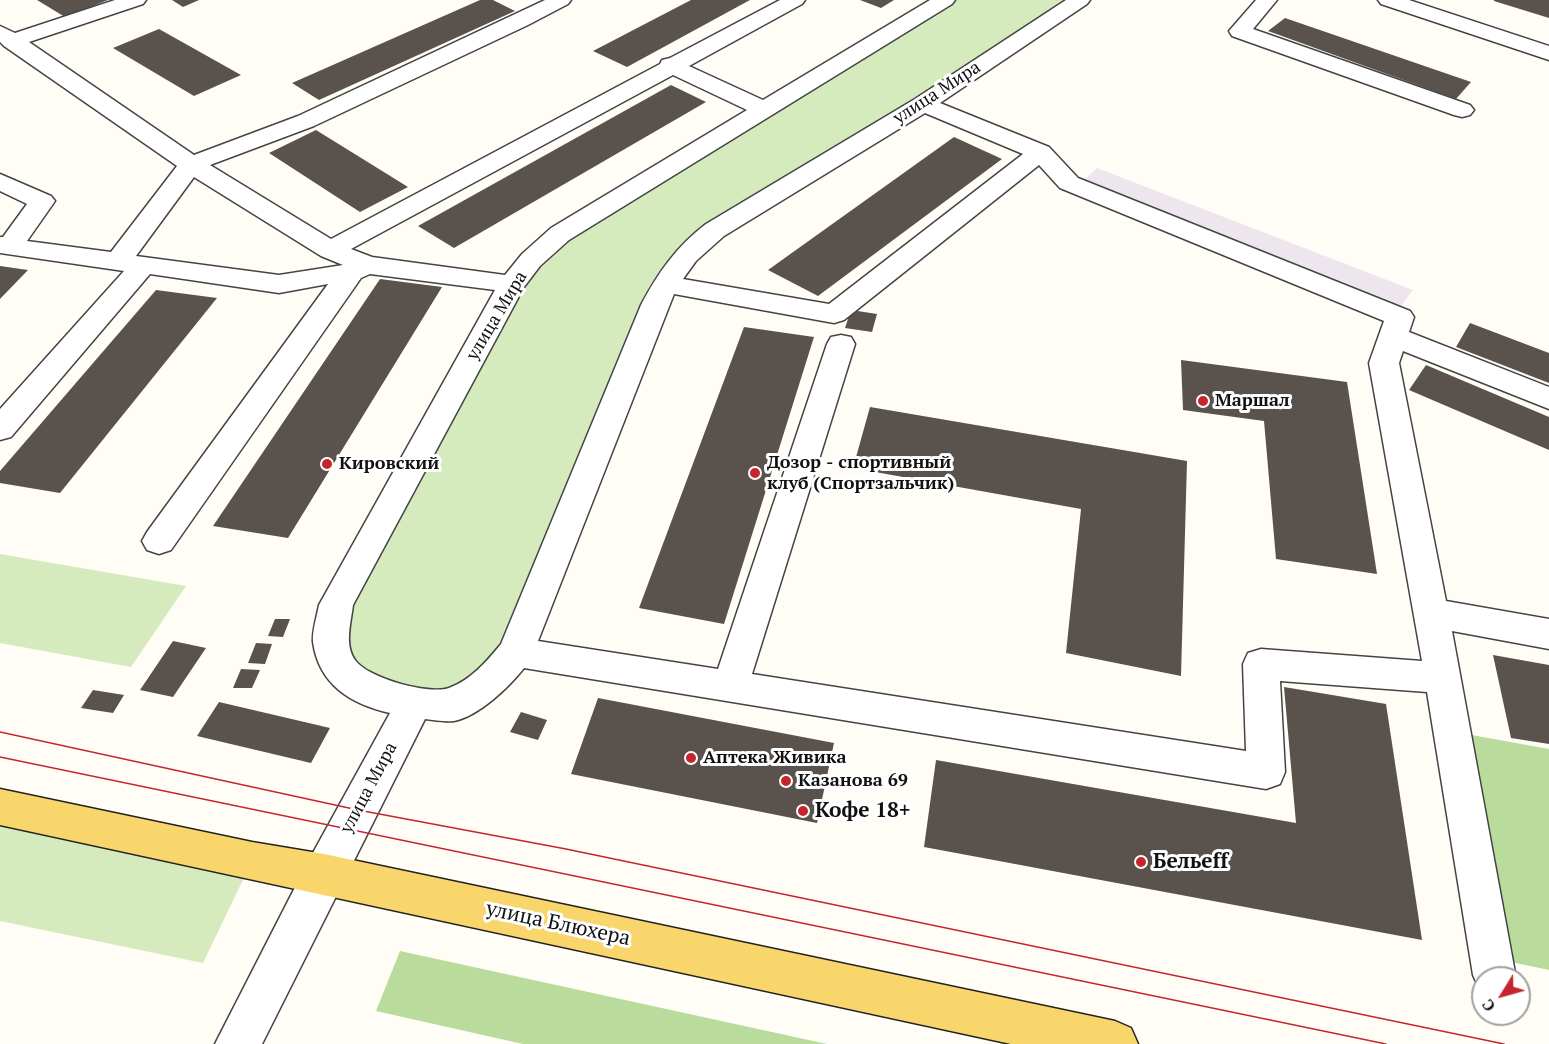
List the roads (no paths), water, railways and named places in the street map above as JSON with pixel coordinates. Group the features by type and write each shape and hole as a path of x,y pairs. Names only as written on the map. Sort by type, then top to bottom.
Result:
{"main road":[{"name":"улица Блюхера","path":"0,807 252,861 324,874 1115,1044"}],"street":[{"path":"6,37 136,0"},
{"path":"330,250 670,65 795,0"},
{"name":"улица Мира","path":"945,0 560,234 531,260 512,285 336,605 331,641 339,669 372,693 415,703 453,705 495,678 516,652 665,284 671,271 687,252 715,230 923,104 1080,0"},
{"path":"1266,0 1240,31 1462,110"},
{"path":"1388,0 1549,53"},
{"path":"0,429 130,264 191,164 306,121 521,21 546,2"},
{"path":"6,37 191,164 359,268"},
{"path":"670,65 765,110"},
{"path":"923,104 1040,152 1069,183 1400,316 1384,363 1443,678 1492,966"},
{"path":"665,284 834,314 1040,152"},
{"path":"0,181 42,201 5,246"},
{"path":"5,246 279,284 359,268 512,285"},
{"path":"159,541 359,268"},
{"path":"1393,336 1549,399"},
{"path":"730,687 841,344"},
{"path":"1431,613 1549,634"},
{"path":"516,652 592,662 730,687 1266,772 1261,664 1443,678"},
{"name":"улица Мира","path":"238,1044 324,874 415,703"}],"tram line":[{"path":"0,732 358,810 566,849 1504,1044"},
{"path":"0,757 1386,1044"}],"place":[{"name":"Маршал","path":"1203,401"},
{"name":"Кировский","path":"327,464"},
{"name":"Дозор - спортивный клуб (Спортзальчик)","path":"755,473"},
{"name":"Аптека Живика","path":"691,758"},
{"name":"Казанова 69","path":"786,781"},
{"name":"Кофе 18+","path":"803,811"},
{"name":"Бельеff","path":"1141,862"}]}
